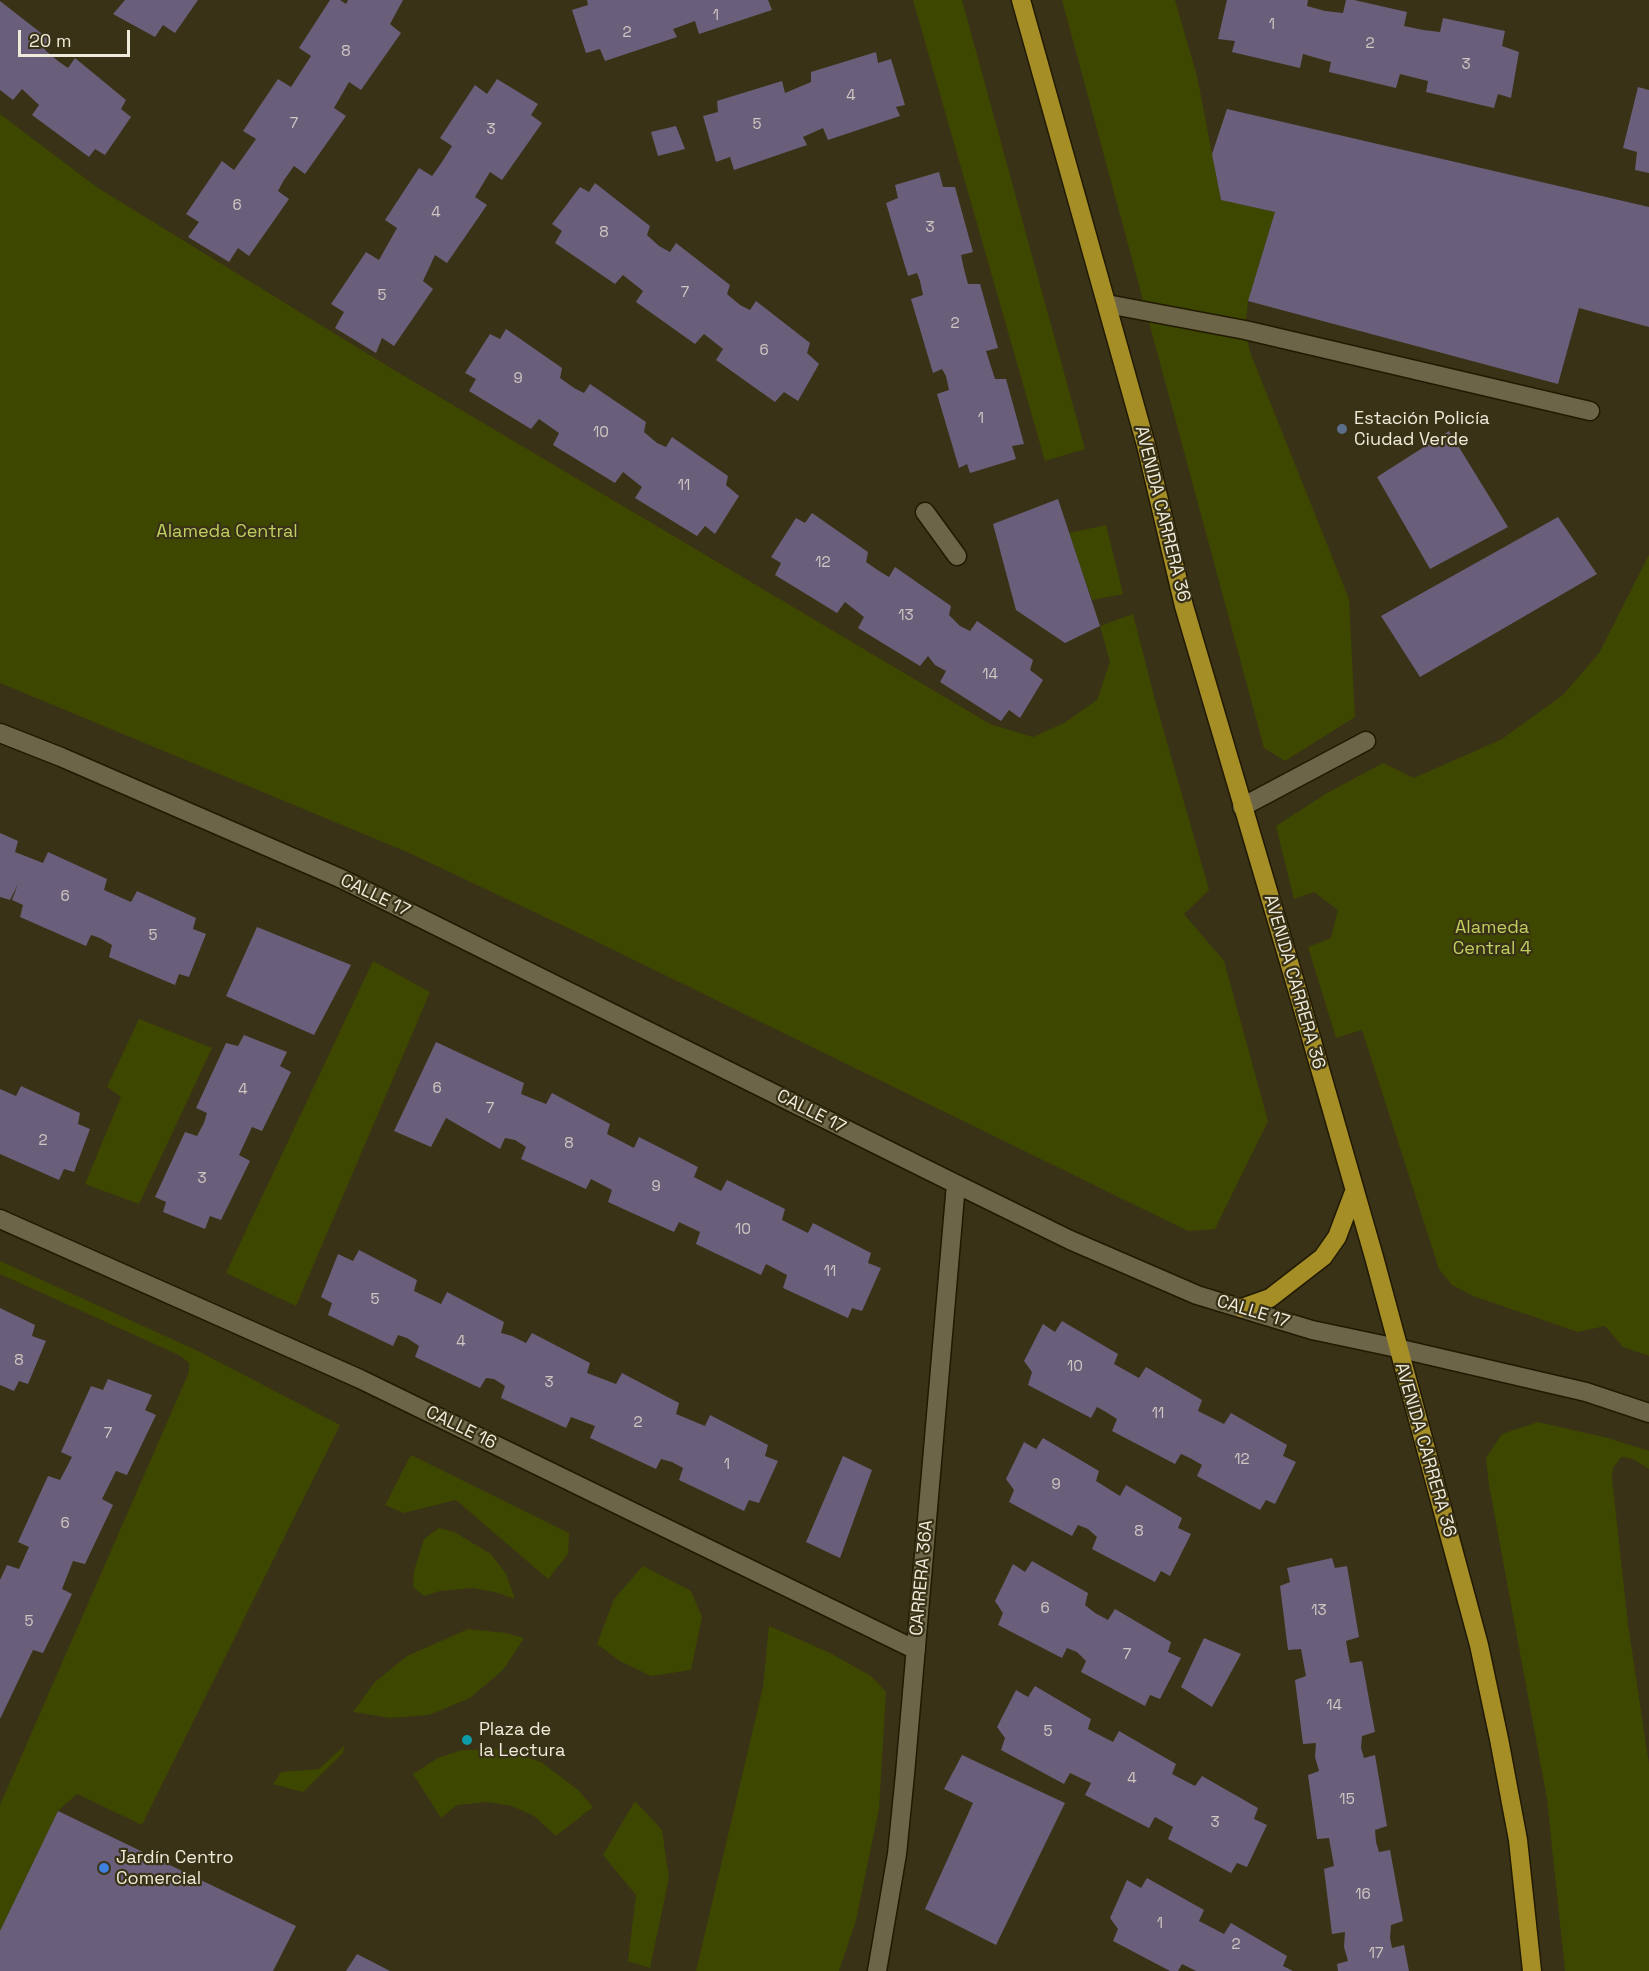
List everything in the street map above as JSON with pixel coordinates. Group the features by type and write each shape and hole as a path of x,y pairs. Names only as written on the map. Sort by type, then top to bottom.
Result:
{"main road":[{"name":"AVENIDA CARRERA 36","path":"1021,0 1146,445 1184,606 1374,1257 1479,1645 1518,1840 1532,1971"},
{"path":"1242,1308 1270,1298 1323,1257 1337,1237 1354,1192"}],"street":[{"path":"1107,304 1245,330 1590,411"},
{"path":"925,512 957,556"},
{"name":"CALLE 17","path":"0,733 61,757 342,879 956,1184 1133,1268 1197,1294 1312,1330 1586,1392 1649,1413"},
{"path":"1242,807 1365,741"},
{"name":"CARRERA 36A","path":"877,1971 897,1854 956,1184"},
{"name":"CALLE 16","path":"0,1219 360,1379 916,1650"}],"green space":[{"path":"913,0 962,0 1085,449 1045,461"},
{"path":"1062,0 1175,0 1197,76 1221,200 1275,212 1248,301 1245,330 1250,352 1349,599 1355,717 1285,761 1264,748"},
{"name":"Alameda Central","path":"0,114 98,188 394,370 990,724 1033,737 1064,723 1097,700 1110,662 1100,626 1133,614 1209,890 1184,914 1224,961 1268,1121 1215,1229 1188,1231 585,936 407,852 0,683"},
{"path":"1106,525 1123,594 1092,600 1069,533"},
{"name":"Alameda Central 4","path":"1649,555 1649,1356 1623,1347 1605,1326 1578,1332 1473,1296 1452,1285 1439,1269 1362,1030 1336,1038 1308,947 1331,938 1338,910 1314,892 1294,899 1276,826 1327,793 1383,763 1414,778 1502,739 1563,695 1599,653"},
{"path":"373,961 430,992 296,1306 226,1273"},
{"path":"139,1019 212,1048 139,1204 85,1184 121,1097 107,1087"},
{"path":"0,1261 198,1351 340,1425 142,1825 77,1794 58,1811 0,1931 0,1805 189,1372 189,1363 181,1356 0,1274"},
{"path":"1538,1422 1608,1438 1649,1451 1649,1469 1633,1459 1621,1457 1613,1468 1612,1478 1628,1624 1649,1764 1649,1971 1565,1971 1547,1799 1489,1485 1486,1458 1502,1434"},
{"path":"411,1455 569,1533 568,1554 548,1579 456,1500 404,1513 385,1505"},
{"path":"439,1528 454,1532 491,1554 506,1574 515,1599 495,1592 472,1588 440,1591 424,1596 413,1587 414,1571 424,1539"},
{"path":"643,1566 691,1591 702,1617 691,1670 651,1676 620,1661 597,1644 614,1599"},
{"path":"769,1626 830,1653 871,1676 886,1692 879,1809 856,1920 839,1971 696,1971 763,1687"},
{"path":"468,1629 506,1633 524,1638 503,1670 470,1698 429,1715 390,1718 353,1712 375,1682 407,1656"},
{"path":"344,1746 343,1753 303,1792 273,1784 281,1772 319,1769"},
{"path":"501,1749 541,1762 577,1789 593,1807 556,1836 534,1816 512,1806 487,1802 457,1805 441,1818 413,1774 438,1758 462,1750"},
{"path":"635,1801 662,1830 669,1878 650,1968 628,1961 636,1895 603,1855"}],"building":[{"path":"125,0 198,0 175,33 163,25 155,37 113,14"},
{"path":"330,0 340,0 346,4 348,0 403,0 390,24 401,33 361,90 349,82 334,108 346,116 305,174 294,166 284,180 278,191 289,199 249,256 238,248 229,262 188,237 199,222 186,214 222,161 234,170 256,139 243,131 278,79 291,87 311,56 299,48"},
{"path":"587,0 768,0 772,10 699,34 695,21 673,29 677,37 605,61 600,49 586,53 572,10 588,5"},
{"path":"1227,0 1308,0 1307,6 1343,13 1346,0 1354,0 1407,12 1404,26 1423,30 1440,32 1443,18 1505,31 1502,46 1519,52 1511,98 1498,94 1494,108 1426,92 1428,81 1400,74 1396,88 1329,72 1331,62 1303,54 1300,68 1232,52 1235,41 1218,39"},
{"path":"0,1 50,40 45,50 58,61 68,68 75,58 126,100 121,109 131,117 105,155 95,149 89,157 32,115 39,105 22,89 13,100 0,90"},
{"path":"876,52 878,63 891,59 905,105 896,107 900,116 828,140 823,128 803,137 807,145 734,170 730,157 716,162 703,116 718,112 717,101 782,81 785,93 811,82 811,72"},
{"path":"497,79 538,104 531,115 542,123 502,180 490,172 475,197 487,205 447,263 435,255 423,281 433,289 394,346 382,338 376,353 335,328 344,312 331,304 366,252 379,260 397,228 385,220 419,168 432,176 442,162 452,146 440,138 475,85 487,94"},
{"path":"1638,87 1649,90 1649,173 1635,170 1637,152 1623,148"},
{"path":"1227,109 1649,207 1649,327 1579,308 1558,384 1248,301 1275,212 1221,200 1212,154"},
{"path":"676,126 685,149 658,156 651,132"},
{"path":"939,172 943,187 955,187 973,252 961,255 968,284 980,284 998,348 986,351 995,379 1006,379 1024,444 1012,446 1016,459 970,473 967,464 959,468 937,394 949,390 946,376 942,369 933,373 911,299 923,295 920,281 917,273 908,276 886,203 898,198 895,185"},
{"path":"595,183 650,226 647,235 659,246 670,252 676,243 730,285 727,294 740,305 750,310 756,301 810,343 807,353 819,364 798,401 784,392 775,402 716,360 723,349 704,334 695,344 636,302 643,291 623,275 615,284 555,243 562,231 552,224 580,187 589,192"},
{"path":"506,329 562,368 560,378 574,388 584,393 590,384 646,422 644,432 657,443 666,447 672,437 728,476 726,485 739,496 715,534 705,526 697,536 635,498 642,487 623,472 615,483 553,445 559,433 539,419 531,429 469,391 476,379 465,373 490,334 500,339"},
{"path":"1449,431 1508,527 1430,569 1377,477"},
{"path":"1058,499 1100,626 1065,643 1016,610 993,524"},
{"path":"812,513 868,552 866,562 879,571 889,577 895,567 951,606 949,615 960,626 970,631 977,621 1033,660 1030,670 1043,680 1020,718 1009,710 1001,721 940,682 946,671 935,665 928,656 920,666 858,628 864,617 845,602 837,613 775,575 781,563 771,557 796,518 805,523"},
{"path":"1558,517 1597,574 1420,677 1381,616"},
{"path":"0,833 18,841 15,852 43,863 48,852 107,879 104,890 131,902 137,891 196,918 193,929 206,934 189,977 179,974 175,985 109,957 112,945 100,938 91,935 86,946 20,917 23,905 12,900 18,884 10,900 0,897"},
{"path":"257,927 351,965 314,1035 226,996"},
{"path":"244,1035 287,1052 280,1066 291,1072 262,1131 252,1127 239,1155 250,1161 221,1220 210,1216 205,1229 163,1212 166,1202 155,1197 185,1132 197,1136 204,1123 207,1113 196,1108 226,1043 238,1046"},
{"path":"436,1042 524,1083 521,1094 546,1104 552,1093 610,1124 607,1134 634,1148 639,1137 698,1167 694,1177 721,1191 727,1180 785,1209 782,1220 808,1233 813,1223 871,1253 868,1263 881,1268 862,1311 852,1308 848,1318 783,1288 787,1275 766,1264 761,1275 696,1244 700,1232 679,1222 674,1232 608,1202 612,1190 591,1179 586,1189 521,1159 526,1147 515,1140 505,1138 500,1149 446,1118 431,1147 394,1131"},
{"path":"21,1086 80,1113 78,1124 90,1129 74,1172 64,1169 59,1180 0,1154 0,1089 16,1096"},
{"path":"359,1250 417,1280 414,1291 441,1304 447,1292 504,1322 501,1333 526,1343 532,1333 590,1363 587,1373 616,1384 622,1373 679,1403 676,1414 705,1426 710,1415 768,1445 765,1456 778,1461 759,1503 749,1500 744,1511 679,1480 683,1468 672,1462 661,1459 656,1469 590,1438 595,1426 571,1417 566,1428 501,1398 505,1386 494,1379 486,1378 480,1388 415,1357 419,1346 407,1338 398,1335 393,1346 328,1315 332,1303 321,1297 338,1254 353,1261"},
{"path":"0,1308 35,1325 32,1336 46,1341 28,1384 19,1381 14,1391 0,1385"},
{"path":"1062,1321 1118,1354 1114,1364 1139,1378 1146,1367 1202,1400 1198,1411 1224,1424 1231,1413 1287,1445 1283,1456 1296,1462 1275,1504 1266,1500 1260,1510 1197,1476 1202,1465 1190,1458 1181,1454 1175,1464 1112,1431 1117,1419 1097,1407 1091,1418 1028,1385 1032,1372 1024,1361 1043,1324 1055,1332"},
{"path":"108,1379 152,1395 145,1410 156,1415 127,1475 116,1471 102,1499 113,1505 85,1564 73,1561 62,1589 72,1594 43,1653 33,1650 0,1719 0,1580 7,1565 19,1569 29,1547 18,1542 48,1476 60,1480 72,1457 61,1452 91,1386 103,1390"},
{"path":"1043,1438 1099,1471 1096,1481 1120,1496 1126,1485 1182,1518 1178,1528 1191,1534 1170,1576 1161,1571 1155,1582 1092,1549 1097,1537 1088,1529 1078,1525 1072,1536 1009,1502 1014,1490 1006,1479 1024,1442 1036,1449"},
{"path":"843,1456 872,1470 840,1558 806,1542"},
{"path":"1332,1558 1335,1568 1347,1566 1359,1637 1346,1641 1348,1653 1350,1663 1362,1661 1375,1732 1362,1736 1361,1748 1364,1758 1375,1755 1387,1826 1375,1830 1376,1842 1379,1852 1390,1850 1403,1921 1391,1925 1390,1938 1392,1948 1404,1945 1409,1971 1338,1971 1337,1964 1348,1961 1344,1947 1345,1932 1332,1934 1324,1869 1334,1866 1329,1838 1317,1839 1308,1775 1319,1771 1315,1757 1316,1743 1303,1744 1295,1680 1306,1676 1301,1649 1288,1650 1280,1586 1290,1582 1287,1568"},
{"path":"1032,1561 1088,1593 1085,1605 1095,1613 1108,1620 1115,1609 1171,1642 1168,1652 1181,1658 1160,1699 1150,1695 1145,1706 1081,1672 1086,1661 1077,1652 1067,1648 1062,1658 998,1625 1003,1613 995,1601 1013,1564 1025,1572"},
{"path":"1204,1638 1241,1654 1212,1707 1181,1687"},
{"path":"1035,1686 1091,1719 1088,1729 1113,1742 1119,1731 1176,1764 1172,1774 1195,1786 1202,1776 1258,1808 1254,1819 1267,1825 1247,1867 1237,1863 1231,1873 1168,1839 1173,1827 1155,1817 1149,1828 1085,1795 1091,1783 1070,1773 1064,1784 1001,1750 1005,1738 997,1727 1016,1690 1028,1697"},
{"path":"962,1755 1065,1803 996,1945 925,1909 973,1803 944,1789"},
{"name":"Jardín Centro Comercial","path":"58,1811 296,1926 273,1971 0,1971 0,1931"},
{"path":"1147,1878 1204,1910 1199,1921 1224,1934 1231,1923 1287,1956 1283,1966 1293,1971 1196,1971 1182,1964 1178,1971 1170,1971 1113,1941 1118,1929 1110,1918 1127,1880 1141,1888"},
{"path":"357,1954 390,1971 346,1971"}],"place":[{"name":"Estación Policía Ciudad Verde","path":"1342,429"},
{"name":"Plaza de la Lectura","path":"467,1740"},
{"name":"Jardín Centro Comercial","path":"104,1868"}]}
